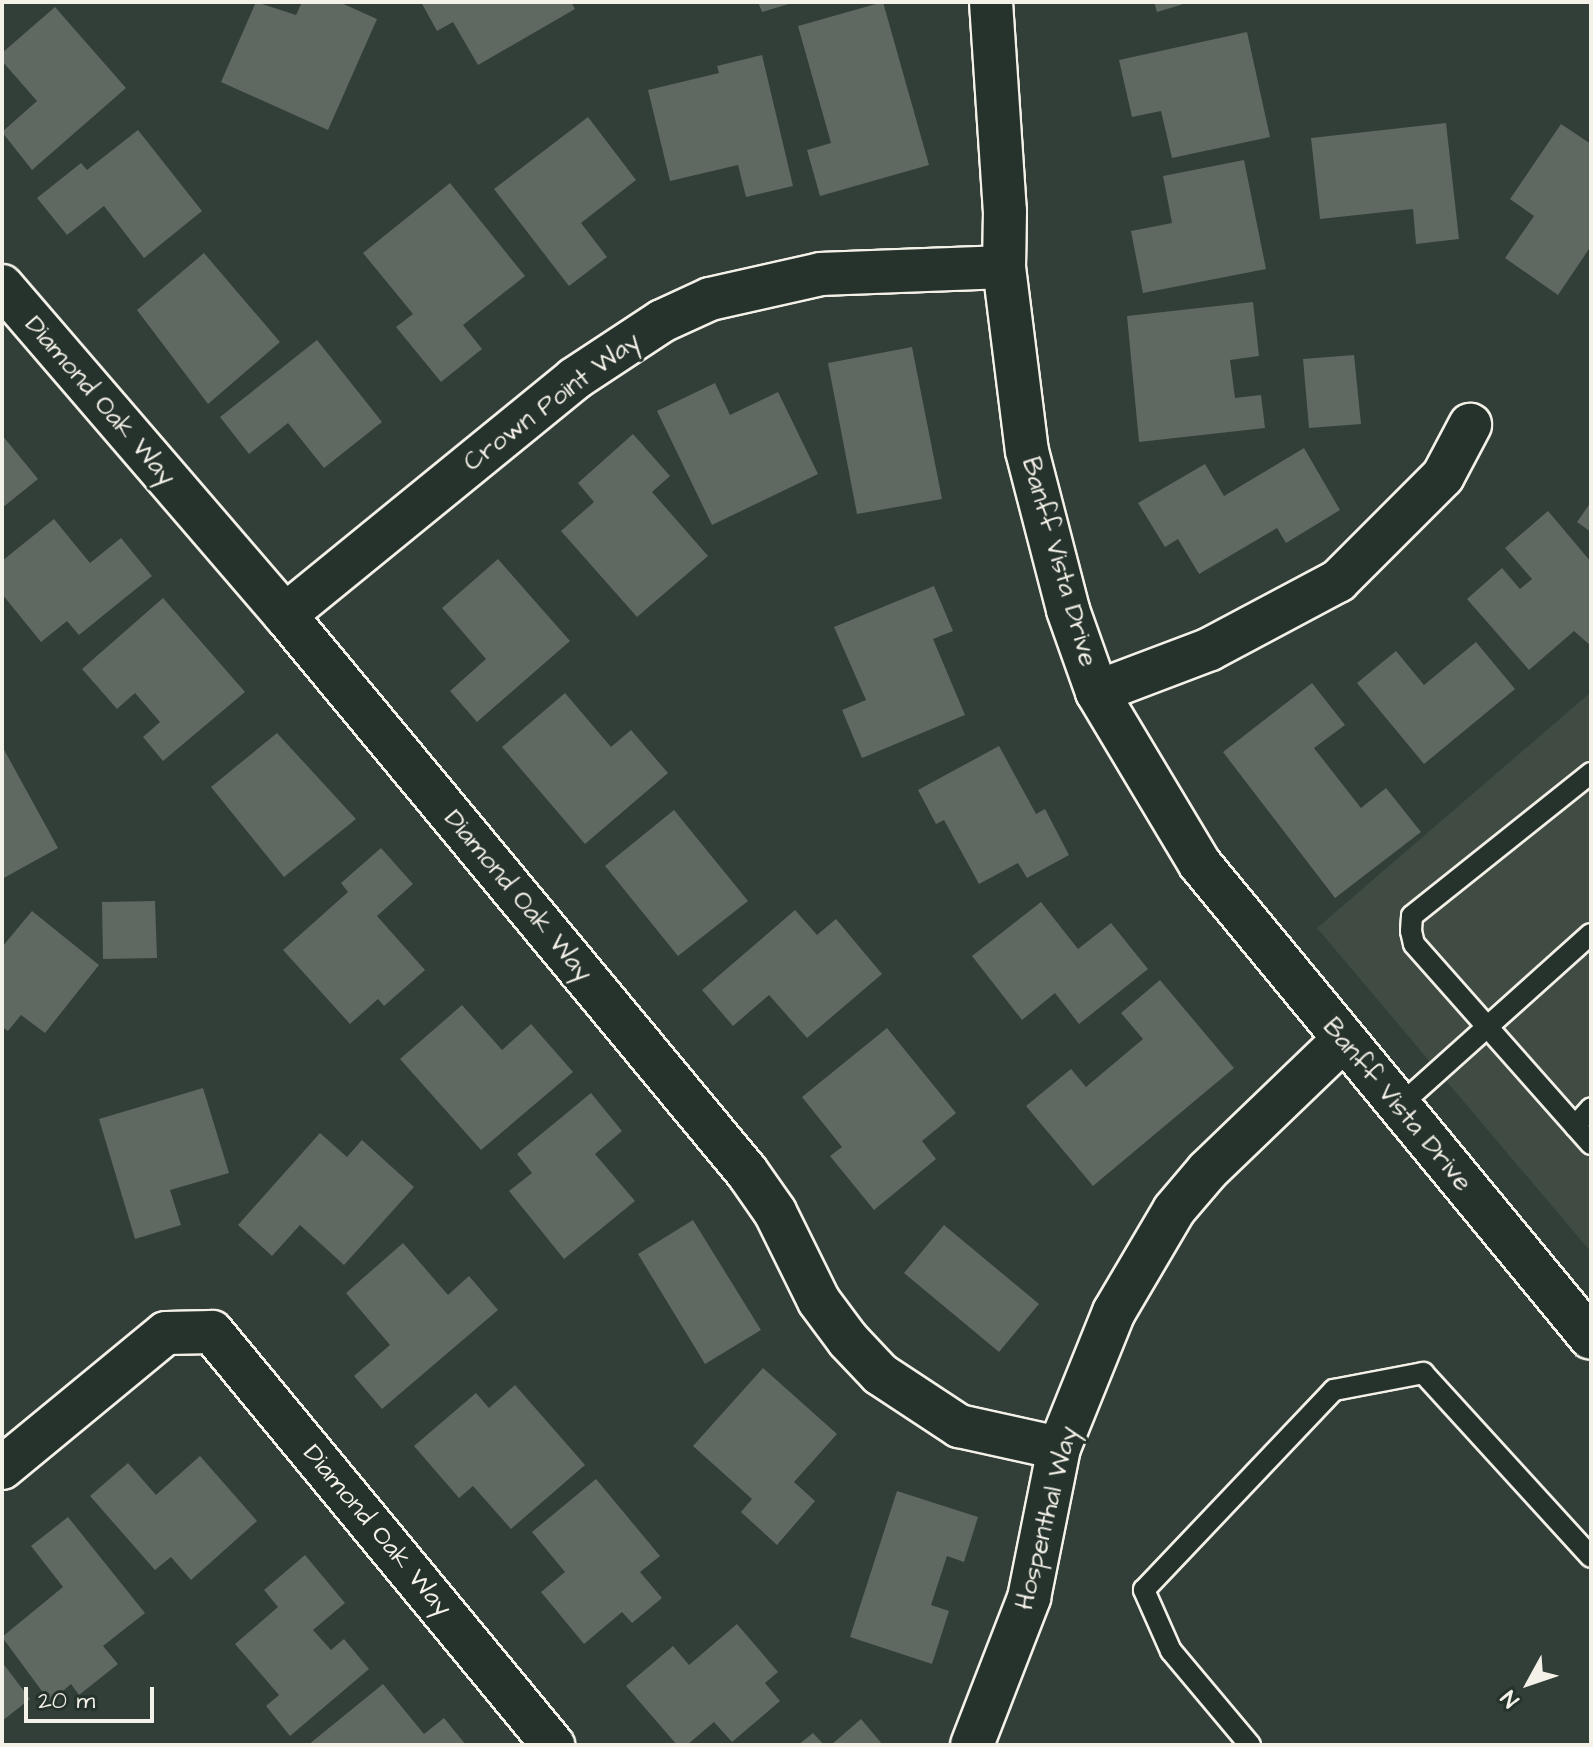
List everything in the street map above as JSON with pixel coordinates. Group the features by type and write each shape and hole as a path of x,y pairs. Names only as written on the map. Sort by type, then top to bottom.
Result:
{"street":[{"name":"Banff Vista Drive","path":"991,2 1005,211 1004,267 1027,451 1068,610 1097,692 1200,864 1591,1338"},
{"name":"Crown Point Way","path":"285,615 574,379 662,321 710,299 821,274 1004,267"},
{"name":"Diamond Oak Way","path":"2,286 285,615 747,1172 775,1212 819,1301 848,1340 880,1374 959,1426 1059,1448"},
{"path":"1097,692 1210,649 1338,581 1443,476 1470,425"},
{"name":"Hospenthal Way","path":"972,1745 1029,1598 1059,1448 1114,1312 1174,1210 1260,1118 1343,1040"},
{"name":"Diamond Oak Way","path":"2,1468 166,1333 212,1332 553,1745"}],"lane":[{"path":"1591,773 1412,916 1414,944 1591,1144"},
{"path":"1398,1107 1591,934"},
{"path":"1575,1126 1591,1108"},
{"path":"1250,1745 1171,1651 1144,1590 1334,1390 1423,1373 1591,1557"}],"shaded area":[{"path":"1591,692 1591,1252 1317,928"}],"building":[{"path":"256,2 296,15 302,2 339,2 377,19 328,130 221,82"},
{"path":"421,2 571,2 575,9 478,65 453,22 437,31"},
{"path":"758,2 792,2 792,3 762,12"},
{"path":"883,2 929,165 820,196 807,150 831,143 798,26"},
{"path":"1154,2 1187,2 1187,3 1157,12"},
{"path":"55,7 126,88 32,170 2,132 37,101 2,61 2,53"},
{"path":"1247,32 1270,137 1172,158 1161,111 1132,117 1119,60"},
{"path":"762,55 793,186 746,197 738,165 670,181 648,90 719,73 717,66"},
{"path":"588,117 636,180 581,223 607,257 569,286 494,189"},
{"path":"1446,123 1459,239 1416,244 1413,209 1320,219 1311,138"},
{"path":"1561,124 1591,144 1591,246 1558,295 1505,258 1534,216 1510,199"},
{"path":"138,130 202,211 144,258 104,206 67,235 37,198 81,163 87,170"},
{"path":"1244,160 1266,269 1143,293 1131,231 1172,223 1163,176"},
{"path":"450,183 525,276 463,325 482,349 441,382 396,327 413,314 363,253"},
{"path":"204,253 280,342 208,404 137,310"},
{"path":"1253,302 1259,356 1230,360 1235,398 1261,395 1265,428 1139,442 1127,316"},
{"path":"317,340 382,422 324,468 288,423 249,454 220,417"},
{"path":"912,347 942,499 857,514 828,363"},
{"path":"1354,355 1361,424 1309,428 1303,359"},
{"path":"715,383 730,415 778,392 818,474 712,525 657,411"},
{"path":"633,434 670,476 652,492 708,556 637,617 561,531 594,502 578,483"},
{"path":"2,435 38,479 2,508"},
{"path":"1304,448 1340,510 1286,543 1277,528 1199,574 1178,539 1165,547 1138,503 1205,464 1224,496"},
{"path":"1591,502 1591,532 1577,522"},
{"path":"1548,511 1591,562 1591,646 1574,631 1529,670 1467,599 1502,568 1520,589 1532,579 1505,548"},
{"path":"54,519 90,563 121,538 152,576 79,635 67,621 41,642 2,594 2,561"},
{"path":"498,559 570,641 477,722 450,691 486,659 442,608"},
{"path":"934,586 953,631 933,639 965,715 862,758 842,710 866,700 834,627"},
{"path":"163,598 245,692 163,761 143,737 160,722 135,693 117,709 82,669"},
{"path":"1476,642 1515,689 1424,764 1357,683 1396,651 1424,685"},
{"path":"1312,683 1345,725 1314,748 1361,808 1386,788 1421,832 1335,898 1223,752"},
{"path":"565,693 611,747 631,730 668,773 585,844 502,747"},
{"path":"277,733 356,819 284,877 211,787"},
{"path":"2,746 58,848 2,879"},
{"path":"999,746 1036,814 1045,809 1069,855 1027,878 1018,863 979,884 944,820 936,824 918,790"},
{"path":"674,810 748,901 678,956 605,866"},
{"path":"381,848 413,884 377,916 425,970 384,1006 378,999 350,1024 283,950 348,892 341,883"},
{"path":"155,901 157,958 103,959 102,902"},
{"path":"1041,902 1078,949 1111,923 1148,969 1079,1024 1055,993 1022,1020 972,956"},
{"path":"795,910 817,935 836,919 882,974 807,1038 769,995 733,1026 702,990"},
{"path":"32,911 99,965 45,1033 21,1015 8,1031 2,1027 2,947"},
{"path":"1160,980 1234,1068 1093,1186 1026,1106 1071,1069 1086,1087 1143,1039 1121,1013"},
{"path":"462,1005 502,1050 531,1024 573,1072 481,1150 400,1059"},
{"path":"887,1028 956,1113 922,1141 936,1159 874,1210 830,1156 842,1147 802,1097"},
{"path":"203,1088 229,1173 170,1190 181,1225 135,1239 99,1119"},
{"path":"591,1093 622,1131 595,1154 635,1201 564,1259 509,1191 532,1173 517,1154"},
{"path":"320,1133 347,1157 362,1140 414,1187 344,1265 300,1225 272,1256 238,1225"},
{"path":"693,1220 761,1330 705,1364 638,1254"},
{"path":"944,1225 1039,1304 999,1352 904,1273"},
{"path":"403,1243 448,1295 469,1276 498,1310 382,1409 354,1376 390,1345 346,1293"},
{"path":"763,1368 837,1434 794,1482 815,1501 777,1545 741,1512 752,1499 693,1446"},
{"path":"515,1385 585,1465 511,1529 473,1486 459,1498 414,1446 476,1393 489,1408"},
{"path":"200,1456 257,1521 191,1580 171,1557 155,1570 90,1496 128,1463 156,1495"},
{"path":"596,1479 660,1556 640,1572 662,1598 632,1623 622,1612 584,1644 541,1592 565,1572 532,1532"},
{"path":"897,1491 978,1517 964,1562 947,1556 931,1605 949,1611 932,1664 850,1637"},
{"path":"68,1517 145,1613 103,1646 118,1664 79,1695 71,1684 50,1702 2,1637 63,1587 31,1546"},
{"path":"305,1555 345,1603 313,1630 331,1650 344,1639 369,1669 290,1736 266,1706 279,1695 235,1644 278,1607 264,1590"},
{"path":"737,1624 778,1672 765,1683 780,1701 732,1742 714,1722 687,1745 677,1745 626,1686 673,1646 689,1665"},
{"path":"2,1662 30,1699 2,1721"},
{"path":"383,1684 424,1734 444,1718 466,1745 308,1745"},
{"path":"861,1719 883,1745 831,1745"},
{"path":"813,1733 824,1745 798,1745"}]}
